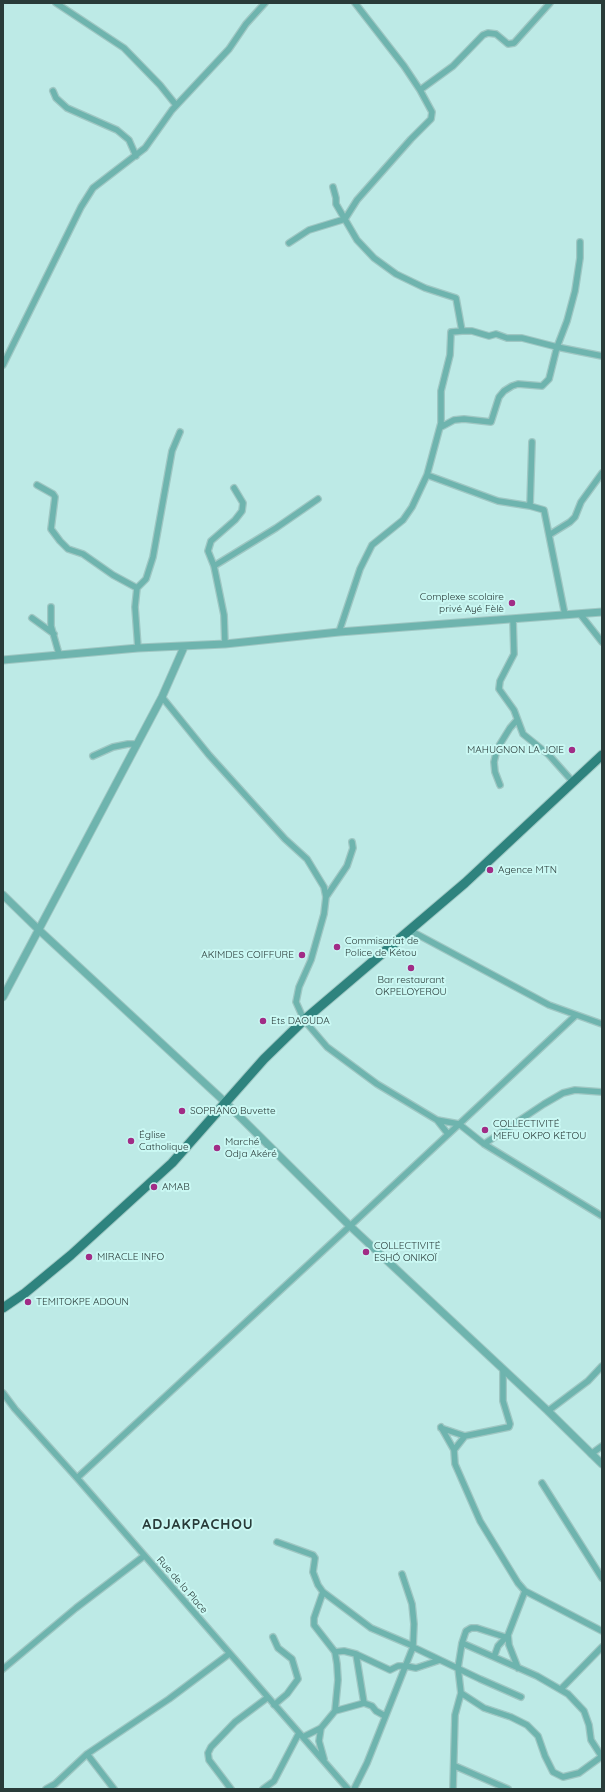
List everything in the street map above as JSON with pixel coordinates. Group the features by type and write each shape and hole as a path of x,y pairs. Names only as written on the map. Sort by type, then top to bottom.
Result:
{"main road":[{"path":"3,1308 25,1293 71,1255 172,1163 264,1059 304,1020 411,931 510,843 573,782 602,757"}],"street":[{"path":"56,3 124,48 160,85 176,106"},
{"path":"3,364 81,206 94,188 145,148 176,106 229,49 249,20 264,3"},
{"path":"289,244 309,230 345,219 357,200 411,138 431,119 432,112 420,90 404,66 355,3"},
{"path":"420,90 453,66 483,35 488,33 496,34 508,44 514,43 550,3"},
{"path":"53,91 56,98 67,108 117,130 129,140 136,156"},
{"path":"333,187 336,204 357,240 374,258 396,274 425,288 456,298 462,331"},
{"path":"441,427 454,420 464,419 491,422 499,397 504,391 518,384 542,386 546,383 549,379 557,347 567,321 575,290 580,258 580,242"},
{"path":"339,632 360,569 372,545 403,520 412,507 427,475 441,427 441,391 450,355 451,332 472,331 489,336 496,334 507,338 522,338 602,356"},
{"path":"138,648 135,607 137,588 146,579 153,558 172,451 180,432"},
{"path":"530,506 532,442"},
{"path":"549,535 570,522 575,517 581,502 602,473"},
{"path":"427,475 498,501 530,506 544,510 565,615"},
{"path":"37,485 53,494 55,497 51,529 60,541 68,549 83,554 113,575 137,588"},
{"path":"226,644 224,615 214,566 208,551 211,541 235,520 242,511 243,503 234,488"},
{"path":"214,566 276,528 318,499"},
{"path":"51,607 51,622 59,654"},
{"path":"3,660 138,648 226,644 339,632 602,612"},
{"path":"580,614 602,642"},
{"path":"32,618 54,634"},
{"path":"513,619 514,654 500,681 499,689 514,710 523,734 549,755 573,782"},
{"path":"3,997 162,697 184,647"},
{"path":"162,697 209,755 285,839 307,859 324,887 326,897 324,914 311,960 299,987 296,1002 304,1020 327,1047 357,1071 437,1120 448,1134"},
{"path":"500,785 495,772 494,762 497,749 510,728 517,720"},
{"path":"94,756 113,747 137,744"},
{"path":"326,897 347,866 353,848 352,842"},
{"path":"3,894 38,930 225,1102 350,1226 548,1411 602,1464"},
{"path":"411,931 549,1005 575,1016 602,1024"},
{"path":"77,1478 575,1016"},
{"path":"484,1144 563,1093 575,1090 602,1092"},
{"path":"437,1120 459,1124 484,1144 602,1216"},
{"path":"548,1411 588,1381 602,1366"},
{"path":"503,1370 503,1401 510,1424 509,1427 506,1429 465,1436 441,1428 454,1450 455,1464 480,1521 518,1583 525,1591 602,1632"},
{"name":"Rue de la Place","path":"3,1393 15,1409 348,1789"},
{"path":"454,1450 465,1436"},
{"path":"591,1454 602,1446"},
{"path":"542,1483 602,1578"},
{"path":"277,1542 313,1555 315,1558 314,1572 318,1585 323,1592 371,1628 522,1697"},
{"path":"3,1669 76,1608 144,1556"},
{"path":"354,1789 367,1763 406,1666 412,1646 414,1624 412,1604 402,1574"},
{"path":"494,1657 498,1646 507,1636 525,1591"},
{"path":"323,1592 314,1618 314,1625 335,1652 338,1680 335,1711 321,1728 319,1741 326,1764"},
{"path":"453,1789 455,1766 455,1715 461,1693 458,1668 462,1643 466,1631 471,1628 477,1628 507,1636"},
{"path":"507,1636 518,1668"},
{"path":"273,1637 278,1648 292,1659 298,1679 287,1694 274,1705"},
{"path":"461,1693 484,1708 511,1717 527,1726 538,1736 545,1756 553,1772 563,1777 579,1773 602,1757 591,1740 589,1725 584,1712 568,1694 518,1668 462,1643"},
{"path":"561,1690 602,1647"},
{"path":"335,1652 344,1651 356,1654 390,1670 398,1666 416,1668 440,1660"},
{"path":"46,1789 55,1784 87,1754 169,1699 229,1654"},
{"path":"356,1654 364,1703"},
{"path":"231,1789 209,1760 208,1753 211,1747 235,1722 267,1698"},
{"path":"335,1711 364,1703 372,1706 376,1711 385,1716"},
{"path":"263,1789 274,1781 301,1735 321,1728"},
{"path":"87,1754 114,1789"},
{"path":"455,1766 508,1789"}],"place":[{"name":"Complexe scolaire privé Ayé Fèlè","path":"512,603"},
{"name":"MAHUGNON LA JOIE","path":"572,750"},
{"name":"Agence MTN","path":"490,870"},
{"name":"Commisariat de Police de Kétou","path":"337,947"},
{"name":"AKIMDES COIFFURE","path":"302,955"},
{"name":"Bar restaurant OKPELOYEROU","path":"411,968"},
{"name":"Ets DAOUDA","path":"263,1021"},
{"name":"SOPRANO Buvette","path":"182,1111"},
{"name":"COLLECTIVITÉ MEFU OKPO KÉTOU","path":"485,1130"},
{"name":"Église Catholique","path":"131,1141"},
{"name":"Marché Odja Akéré","path":"217,1148"},
{"name":"AMAB","path":"154,1187"},
{"name":"COLLECTIVITÉ ESHÓ ONIKOÏ","path":"366,1252"},
{"name":"MIRACLE INFO","path":"89,1257"},
{"name":"TEMITOKPE ADOUN","path":"28,1302"}],"district":[{"name":"ADJAKPACHOU","path":"198,1525"}]}
